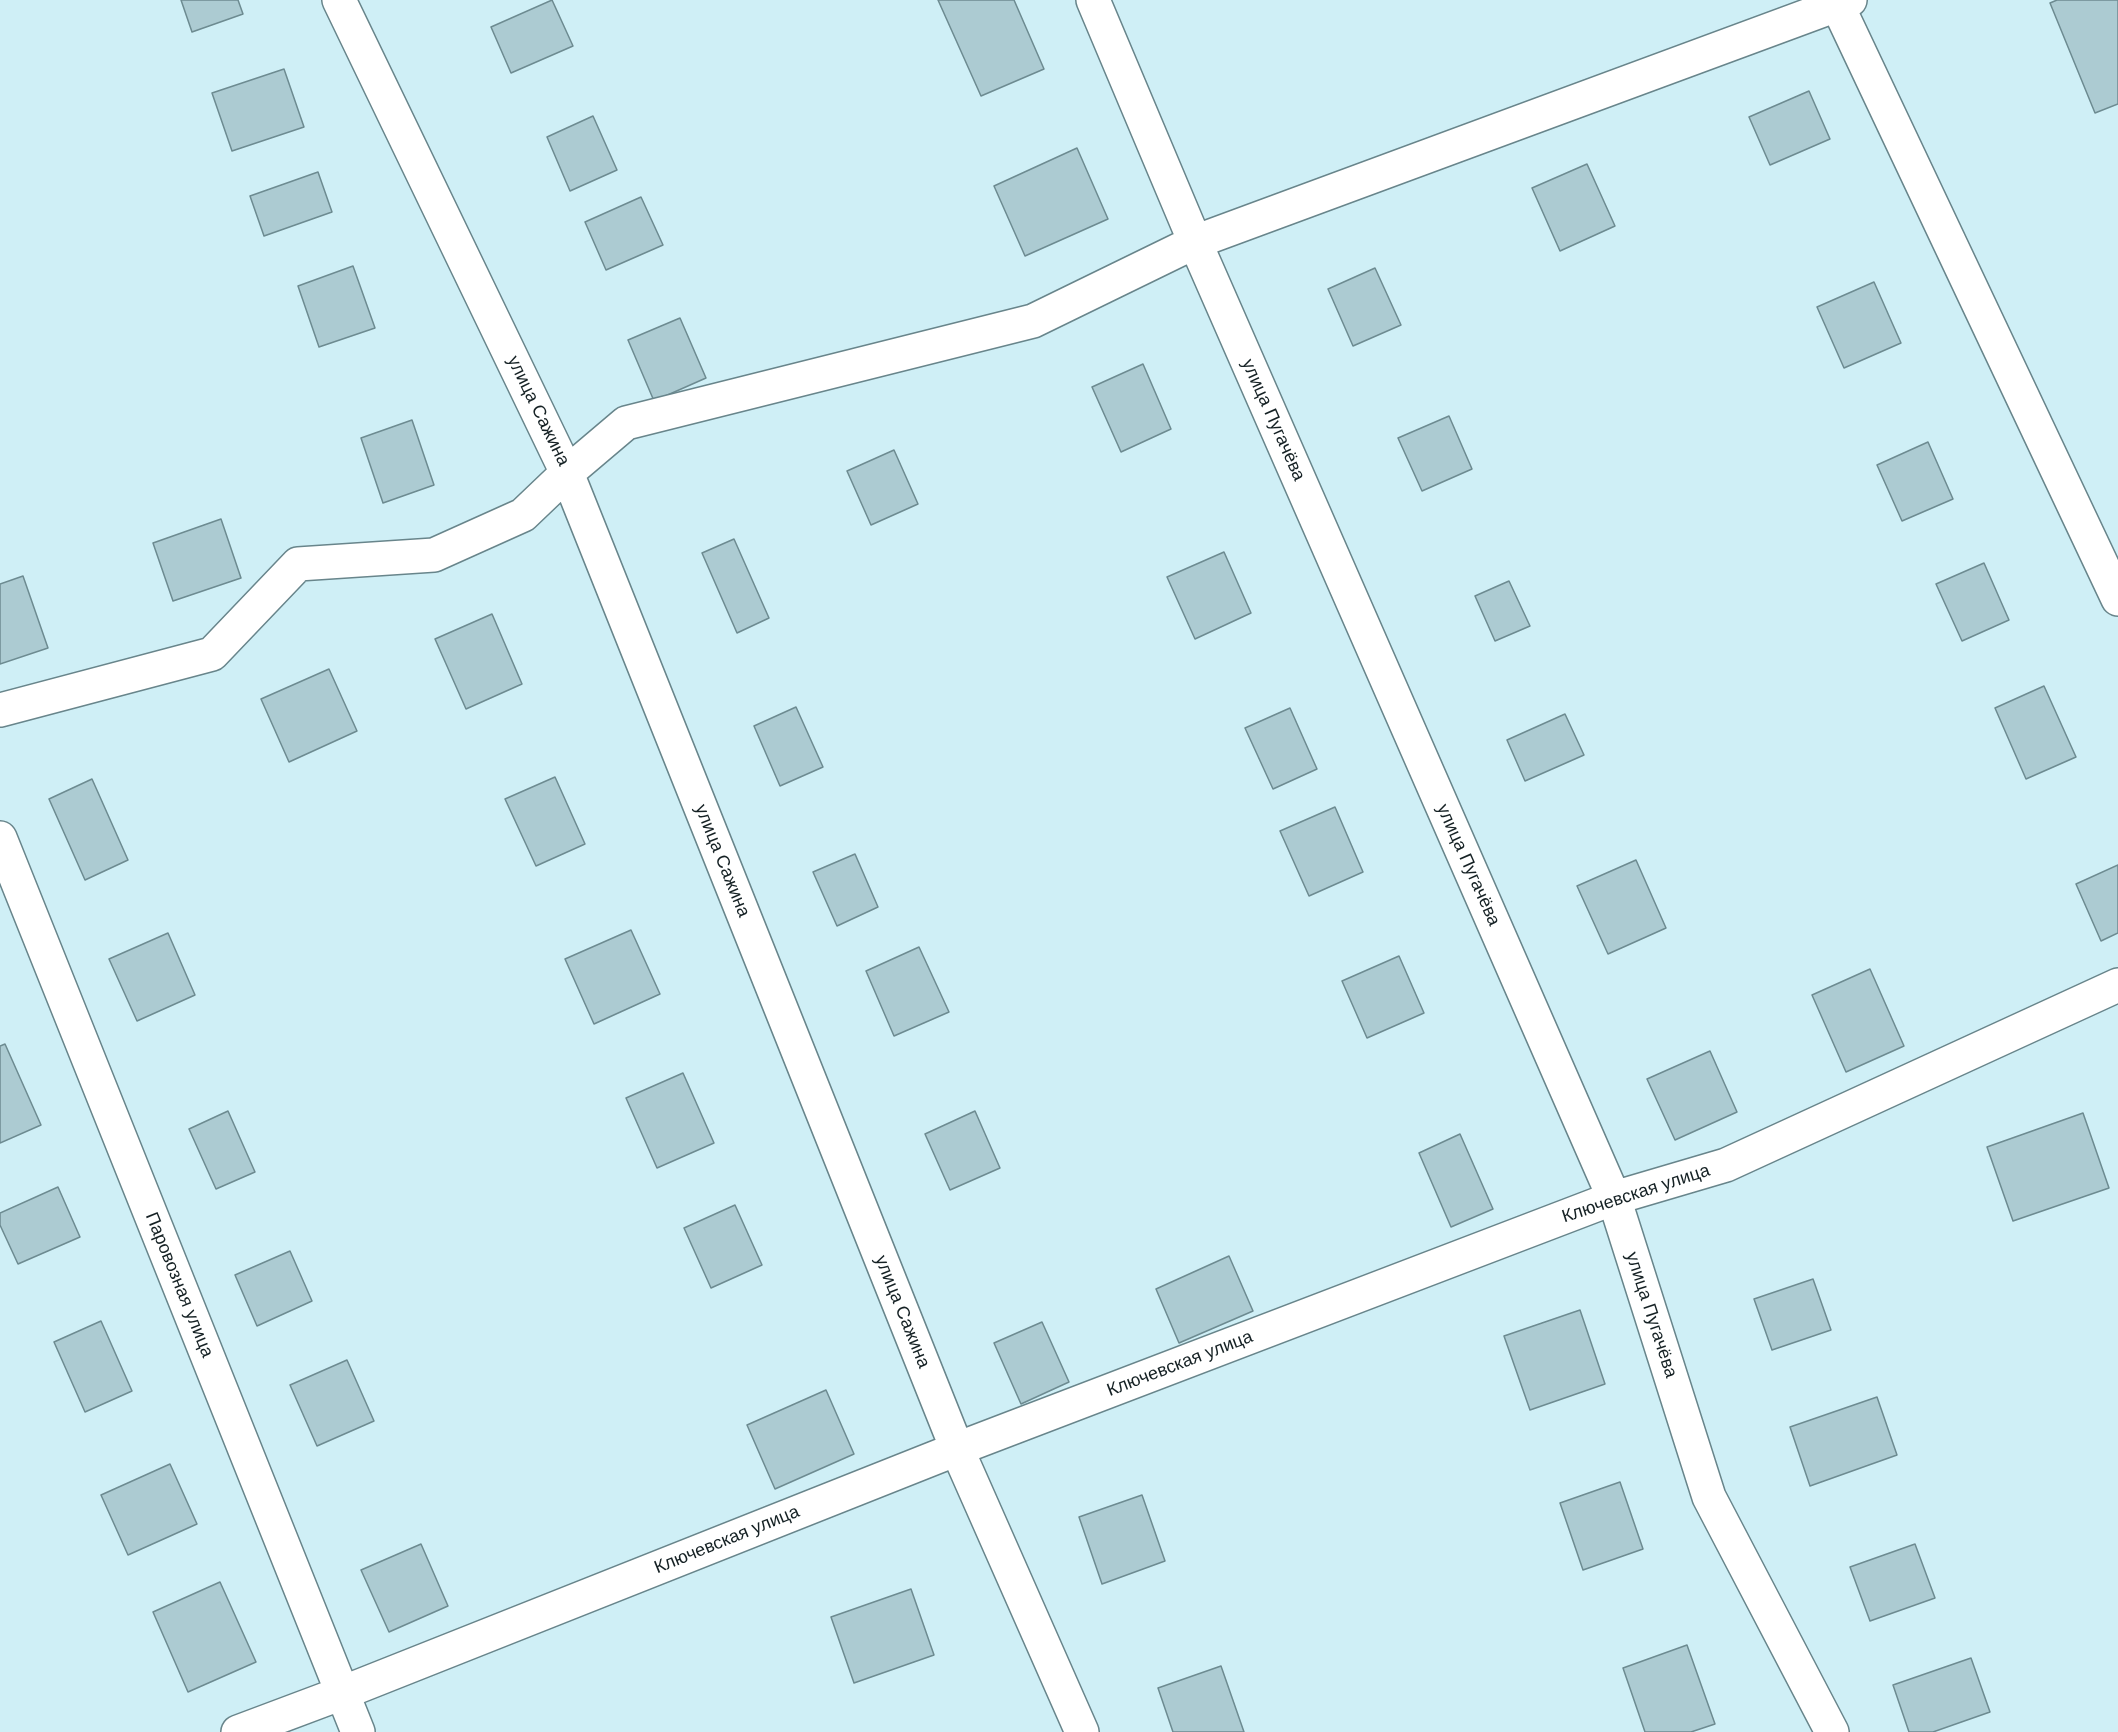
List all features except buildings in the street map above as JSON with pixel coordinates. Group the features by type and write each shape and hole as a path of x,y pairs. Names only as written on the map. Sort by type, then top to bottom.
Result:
{"street":[{"name":"улица Сажина","path":"339,0 567,473 957,1449 1082,1732"},
{"name":"улица Пугачёва","path":"1093,0 1195,242 1614,1198 1708,1497 1832,1732"},
{"path":"0,710 212,654 298,564 434,555 523,515 567,473 626,423 1033,321 1195,242 1841,2 2118,599"},
{"name":"Паровозная улица","path":"0,838 358,1732"},
{"name":"Ключевская улица","path":"238,1732 342,1693 957,1449 1614,1198 1726,1165 2118,986"}]}
